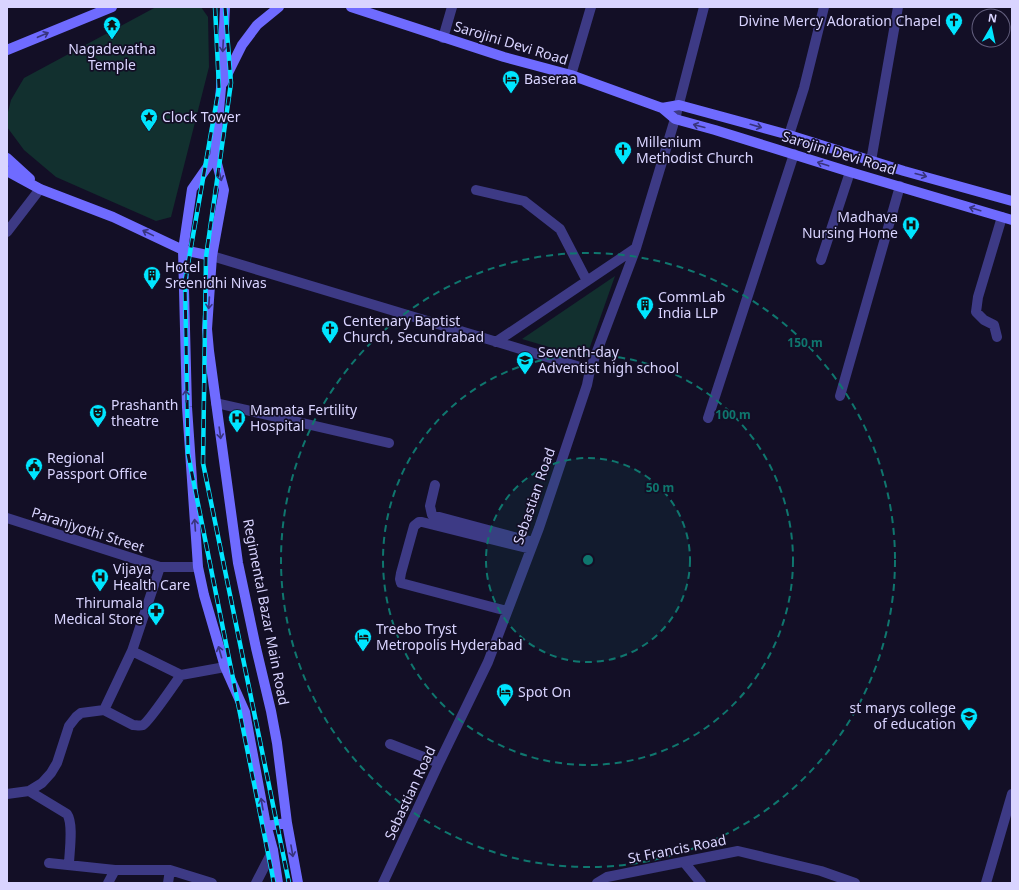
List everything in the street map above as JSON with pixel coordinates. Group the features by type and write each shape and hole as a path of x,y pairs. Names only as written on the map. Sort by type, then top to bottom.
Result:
{"main road":[{"path":"7,50 112,7"},
{"name":"Regimental Bazar Main Road","path":"225,7 221,88 215,156 224,190 212,256 207,328 238,563 271,711 277,743 287,822 298,883"},
{"path":"221,88 242,45 257,25 279,7"},
{"name":"Sarojini Devi Road","path":"351,7 504,57 571,76 662,108 675,120 715,130 1012,220"},
{"name":"Sarojini Devi Road","path":"662,108 679,104 904,171 1012,201"},
{"name":"Regimental Bazar Main Road","path":"215,156 192,189 183,250 186,407 198,567 204,595 225,668 245,712 266,826 273,850 278,883"},
{"path":"7,158 40,188"},
{"path":"7,171 40,188 113,217 183,250 212,256"},
{"path":"266,826 287,822"}],"street":[{"path":"444,38 452,7"},
{"path":"571,76 590,7"},
{"name":"Sebastian Road","path":"383,883 488,662 532,545 559,468 590,370 636,248 675,120 704,7"},
{"path":"789,136 804,88 824,7"},
{"path":"871,161 898,7"},
{"path":"708,418 794,154"},
{"path":"821,260 850,172"},
{"path":"840,396 900,186"},
{"path":"7,232 40,188"},
{"path":"476,190 524,201 560,229 587,281"},
{"path":"997,337 994,325 984,320 976,312 978,297 1002,217"},
{"path":"496,342 636,248"},
{"path":"212,256 590,370"},
{"path":"216,403 389,443"},
{"path":"435,485 430,506 432,515 532,545"},
{"name":"Paranjyothi Street","path":"7,518 160,567 198,567"},
{"path":"507,611 401,583 401,573 414,526 419,522 422,522 532,545"},
{"path":"104,710 132,651 160,567"},
{"path":"132,651 181,675 225,668"},
{"path":"7,794 30,791 42,783 51,774 57,763 69,726 80,714 104,710 133,725 144,725 181,675"},
{"path":"390,744 439,763"},
{"path":"30,791 67,814 70,818 69,865"},
{"path":"986,883 1012,794"},
{"path":"256,883 273,850"},
{"name":"St Francis Road","path":"597,883 607,877 738,851 822,870 856,883"},
{"path":"684,862 701,883"},
{"path":"49,863 114,870 170,870 212,883"},
{"path":"108,883 114,870"},
{"path":"168,883 170,870"}],"green space":[{"path":"156,7 201,7 208,17 209,67 171,217 156,221 56,177 24,150 7,127 7,116 11,100 24,78"},
{"path":"615,276 586,358 522,339"}],"railway":[{"path":"215,7 219,88 185,281 188,454 274,883"},
{"path":"225,7 231,83 206,257 203,463 289,883"}],"place":[{"name":"Divine Mercy Adoration Chapel","path":"954,36"},
{"name":"Nagadevatha Temple","path":"112,40"},
{"name":"Baseraa","path":"511,94"},
{"name":"Clock Tower","path":"149,132"},
{"name":"Millenium Methodist Church","path":"623,165"},
{"name":"Madhava Nursing Home","path":"911,240"},
{"name":"Hotel Sreenidhi Nivas","path":"152,290"},
{"name":"CommLab India LLP","path":"645,320"},
{"name":"Centenary Baptist Church, Secundrabad","path":"330,344"},
{"name":"Seventh-day Adventist high school","path":"525,375"},
{"name":"Prashanth theatre","path":"98,428"},
{"name":"Mamata Fertility Hospital","path":"237,433"},
{"name":"Regional Passport Office","path":"34,481"},
{"name":"Vijaya Health Care","path":"100,592"},
{"name":"Thirumala Medical Store","path":"156,626"},
{"name":"Treebo Tryst Metropolis Hyderabad","path":"363,652"},
{"name":"Spot On","path":"505,707"},
{"name":"st marys college of education","path":"969,731"}]}
